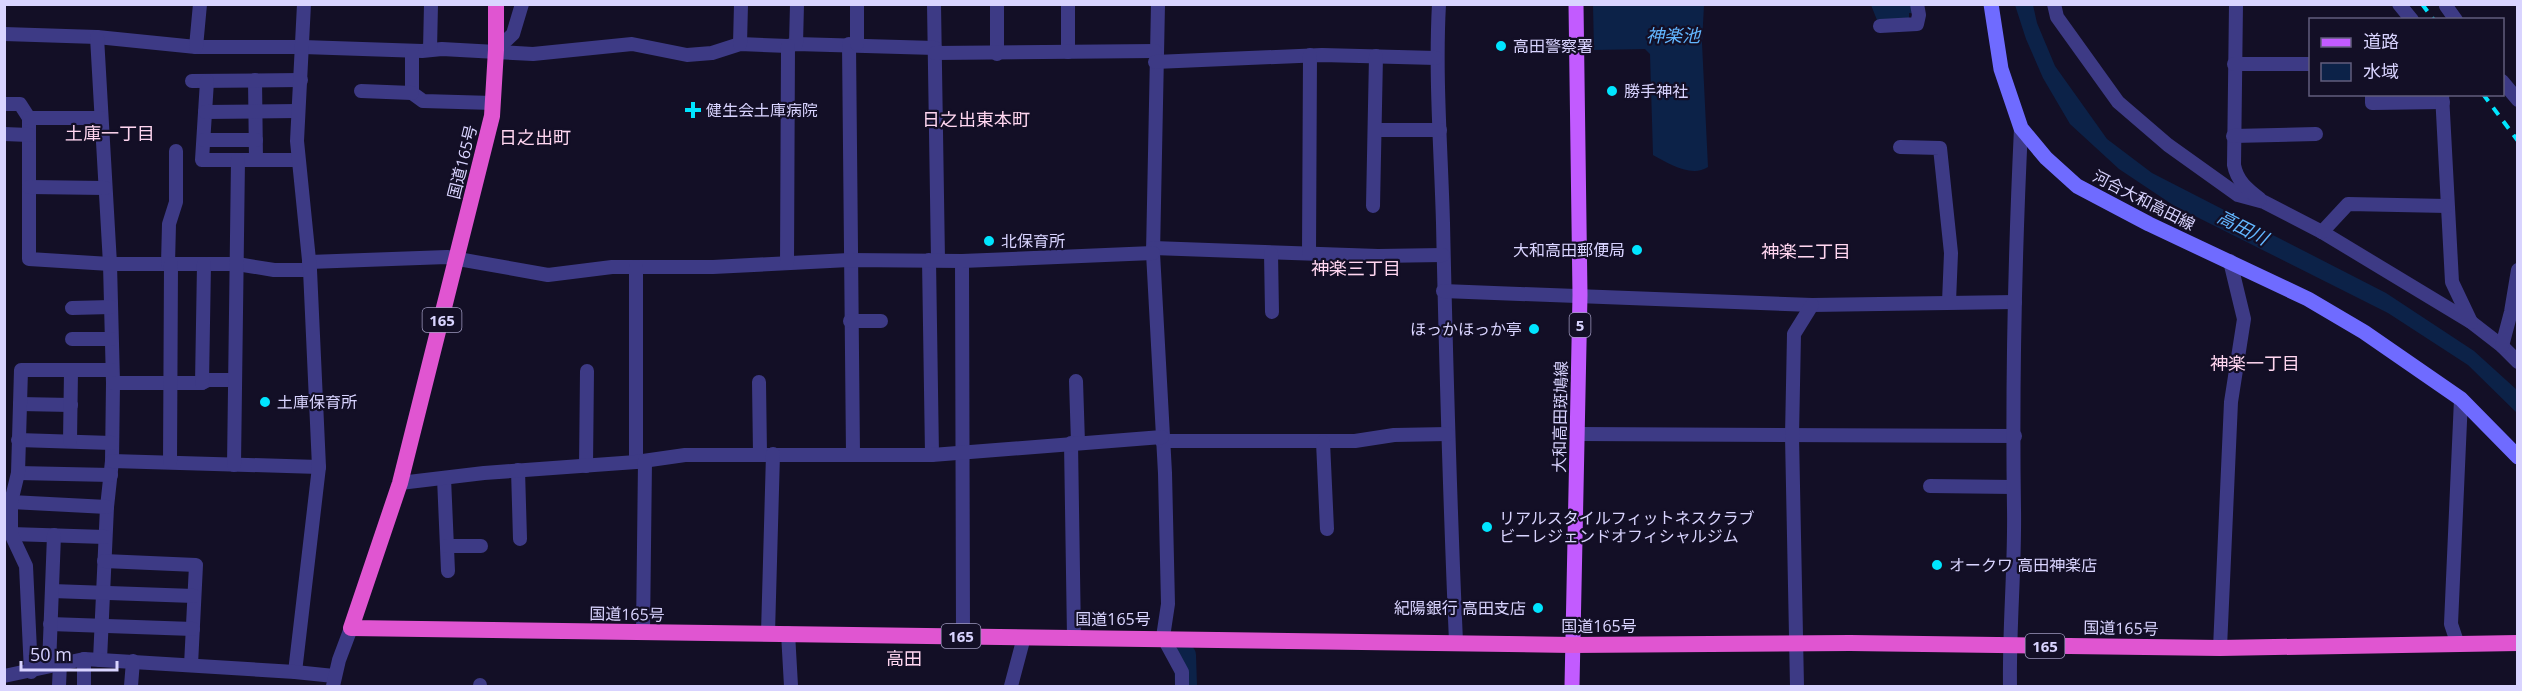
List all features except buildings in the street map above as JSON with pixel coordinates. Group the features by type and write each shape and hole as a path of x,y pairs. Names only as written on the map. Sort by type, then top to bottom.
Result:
{"highway":[{"name":"国道165号","path":"496,4 492,116 400,483 351,628 1572,645 1796,644 2220,648 2517,643"}],"main road":[{"name":"大和高田斑鳩線","path":"1572,687 1579,434 1580,295 1576,4"},
{"name":"河合大和高田線","path":"1991,4 2001,69 2021,128 2046,158 2077,186 2150,224 2308,299 2364,332 2461,399 2517,457"}],"street":[{"path":"196,47 200,4"},
{"path":"295,672 319,467 309,266 298,160 298,111 304,4"},
{"path":"430,50 431,4"},
{"path":"496,50 513,34 522,4"},
{"path":"740,44 741,4"},
{"path":"787,263 792,45 797,4"},
{"path":"853,455 849,260 853,44 857,4"},
{"path":"932,455 934,4"},
{"path":"997,4 997,54"},
{"path":"1068,4 1068,52"},
{"path":"1158,4 1155,56 1153,250 1168,604 1163,638 1182,672 1182,687"},
{"path":"1438,4 1436,58 1456,642"},
{"path":"1880,26 1917,24 1919,15 1917,4"},
{"path":"2054,4 2057,17 2118,102 2168,145 2238,195 2264,202"},
{"path":"2236,4 2234,165 2236,175 2243,185 2264,202 2322,232 2471,322 2502,346 2517,362"},
{"path":"2399,4 2410,18"},
{"path":"4,34 96,37 196,47 303,46 412,51 496,50 533,54 632,44 687,55 712,53 740,44 853,44 997,54 1068,52 1155,56 1310,55 1436,58"},
{"path":"96,37 110,264 113,377 112,460 105,537 100,660"},
{"path":"412,51 412,93"},
{"path":"1309,254 1310,55"},
{"path":"1373,206 1376,56"},
{"path":"2234,64 2309,64"},
{"path":"255,80 256,160"},
{"path":"192,81 301,80"},
{"path":"207,81 202,160 298,160"},
{"path":"2504,84 2517,100"},
{"path":"361,90 412,93 423,101 493,103"},
{"path":"2372,96 2372,103 2442,98 2452,282 2471,322"},
{"path":"4,104 20,104 29,118 29,259 110,264 237,264 274,270 309,266 457,259 548,275 612,267 849,260 962,261 1153,250 1443,255"},
{"path":"206,112 298,111"},
{"path":"29,118 101,118"},
{"path":"2010,687 2015,302 2021,128"},
{"path":"1375,130 1440,129"},
{"path":"4,134 29,135"},
{"path":"2233,136 2316,134"},
{"path":"204,140 256,140"},
{"path":"1900,147 1940,148 1950,254 1949,302"},
{"path":"170,462 169,224 176,202 176,151"},
{"path":"234,465 238,160"},
{"path":"29,187 105,188"},
{"path":"2322,232 2348,204 2447,206"},
{"path":"1270,253 1272,312"},
{"path":"962,261 963,636"},
{"path":"2220,648 2231,402 2244,319 2230,261"},
{"path":"202,383 204,264"},
{"path":"636,267 643,632"},
{"path":"2502,346 2514,313 2517,270"},
{"path":"1443,291 1812,305 2015,302"},
{"path":"1797,687 1791,436 1794,334 1812,305"},
{"path":"72,308 111,308"},
{"path":"850,321 881,321"},
{"path":"72,339 111,339"},
{"path":"31,672 26,566 11,534 11,502 18,473 21,370 72,370 113,377 170,382 202,383 208,380 235,380"},
{"path":"70,441 72,370"},
{"path":"586,466 587,371"},
{"path":"1074,637 1076,381"},
{"path":"759,382 766,454 768,633"},
{"path":"2458,645 2451,624 2461,399"},
{"path":"20,404 71,405"},
{"path":"400,483 685,455 932,455 1074,443 1162,439 1323,442 1355,441 1394,435 1448,434"},
{"path":"1579,434 2015,436"},
{"path":"18,440 112,443"},
{"path":"1323,442 1327,529"},
{"path":"112,460 319,467"},
{"path":"519,470 520,539"},
{"path":"18,473 111,475"},
{"path":"444,478 448,571"},
{"path":"1930,486 2013,487"},
{"path":"11,502 107,507"},
{"path":"11,534 105,537"},
{"path":"54,535 50,624 54,664 60,687"},
{"path":"447,546 480,546"},
{"path":"104,561 196,565 191,665"},
{"path":"52,591 194,596"},
{"path":"50,624 193,630"},
{"path":"4,676 84,659 295,672 333,682 351,628"},
{"path":"788,633 791,687"},
{"path":"1011,687 1024,637"},
{"path":"84,659 84,687"},
{"path":"131,687 133,661"}],"water":[{"name":"神楽池","path":"1593,5 1704,5 1702,43 1708,167 1694,171 1687,170 1653,155 1650,54 1645,49 1594,50"},
{"path":"1871,5 1912,5 1914,13 1909,13 1909,19 1877,20"},
{"name":"高田川","path":"2015,5 2033,5 2037,23 2055,66 2107,139 2152,173 2386,293 2474,351 2517,390 2517,413 2468,365 2388,313 2173,205 2119,169 2070,124 2043,78 2026,39"}],"waterway":[{"path":"1185,655 1186,686"}],"railway":[{"path":"2422,4 2432,18"},
{"path":"2484,96 2518,141"}],"place":[{"name":"高田警察署","path":"1501,46"},
{"name":"勝手神社","path":"1612,91"},
{"name":"健生会土庫病院","path":"693,110"},
{"name":"北保育所","path":"989,241"},
{"name":"大和高田郵便局","path":"1637,250"},
{"name":"ほっかほっか亭","path":"1534,329"},
{"name":"土庫保育所","path":"265,402"},
{"name":"リアルスタイルフィットネスクラブ ビーレジェンドオフィシャルジム","path":"1487,527"},
{"name":"オークワ 高田神楽店","path":"1937,565"},
{"name":"紀陽銀行 高田支店","path":"1538,608"}],"district":[{"name":"日之出東本町","path":"976,119"},
{"name":"土庫一丁目","path":"110,133"},
{"name":"日之出町","path":"535,137"},
{"name":"神楽二丁目","path":"1806,251"},
{"name":"神楽三丁目","path":"1356,268"},
{"name":"神楽一丁目","path":"2255,363"},
{"name":"高田","path":"904,658"}]}
